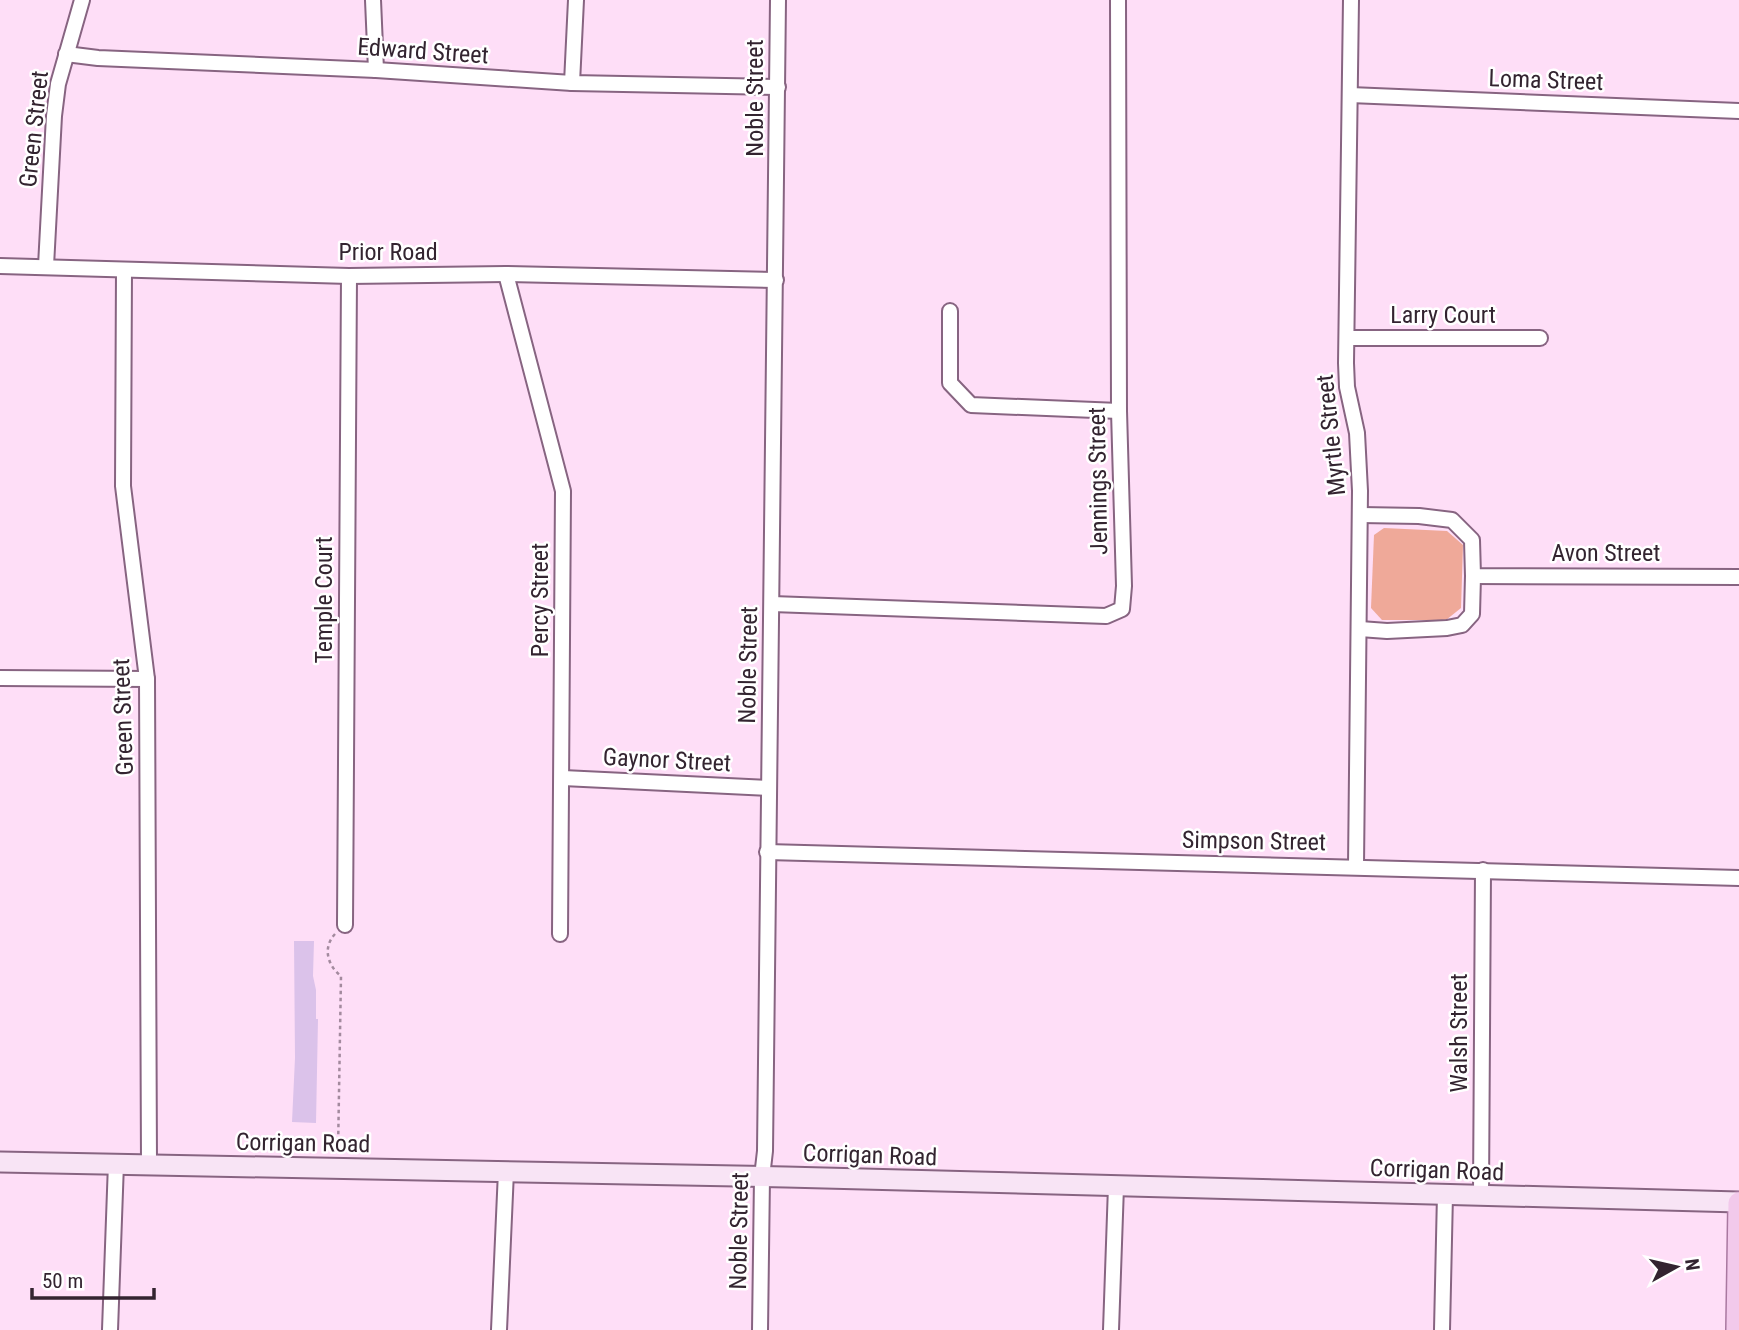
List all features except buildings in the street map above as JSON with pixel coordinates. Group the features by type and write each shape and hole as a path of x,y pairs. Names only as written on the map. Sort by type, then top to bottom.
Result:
{"main road":[{"name":"Corrigan Road","path":"0,1162 762,1177 1739,1203"},
{"path":"1737,1330 1739,1203"}],"street":[{"name":"Green Street","path":"46,266 58,84 82,0"},
{"path":"373,0 376,70"},
{"path":"572,83 576,0"},
{"name":"Noble Street","path":"760,1330 762,1177 765,1151 778,0"},
{"name":"Jennings Street","path":"772,604 1106,616 1122,608 1124,586 1119,411 1118,0"},
{"name":"Myrtle Street","path":"1351,0 1347,338 1348,387 1357,433 1360,515 1356,866"},
{"name":"Edward Street","path":"66,54 98,58 376,70 572,83 778,87"},
{"name":"Loma Street","path":"1350,95 1739,111"},
{"name":"Prior Road","path":"0,266 349,276 506,274 776,279"},
{"name":"Green Street","path":"124,270 122,486 147,679 149,1164"},
{"name":"Percy Street","path":"506,274 564,491 560,934"},
{"name":"Temple Court","path":"345,925 349,276"},
{"path":"950,311 950,383 971,405 1119,411"},
{"name":"Larry Court","path":"1347,338 1539,338"},
{"path":"1360,515 1452,520 1472,540 1474,576 1472,614 1462,625 1387,631 1360,629"},
{"name":"Avon Street","path":"1474,576 1739,577"},
{"path":"0,678 147,679"},
{"name":"Gaynor Street","path":"563,778 769,788"},
{"name":"Simpson Street","path":"767,852 1739,878"},
{"name":"Walsh Street","path":"1481,1195 1483,870"},
{"path":"110,1330 116,1163"},
{"path":"499,1330 506,1171"},
{"path":"1111,1330 1116,1186"},
{"path":"1442,1330 1445,1194"}],"path":[{"path":"338,1168 341,976 332,969 327,955 330,939 345,925"}],"shaded area":[{"path":"1384,528 1447,531 1463,545 1461,608 1446,620 1382,620 1371,608 1374,535"}]}
